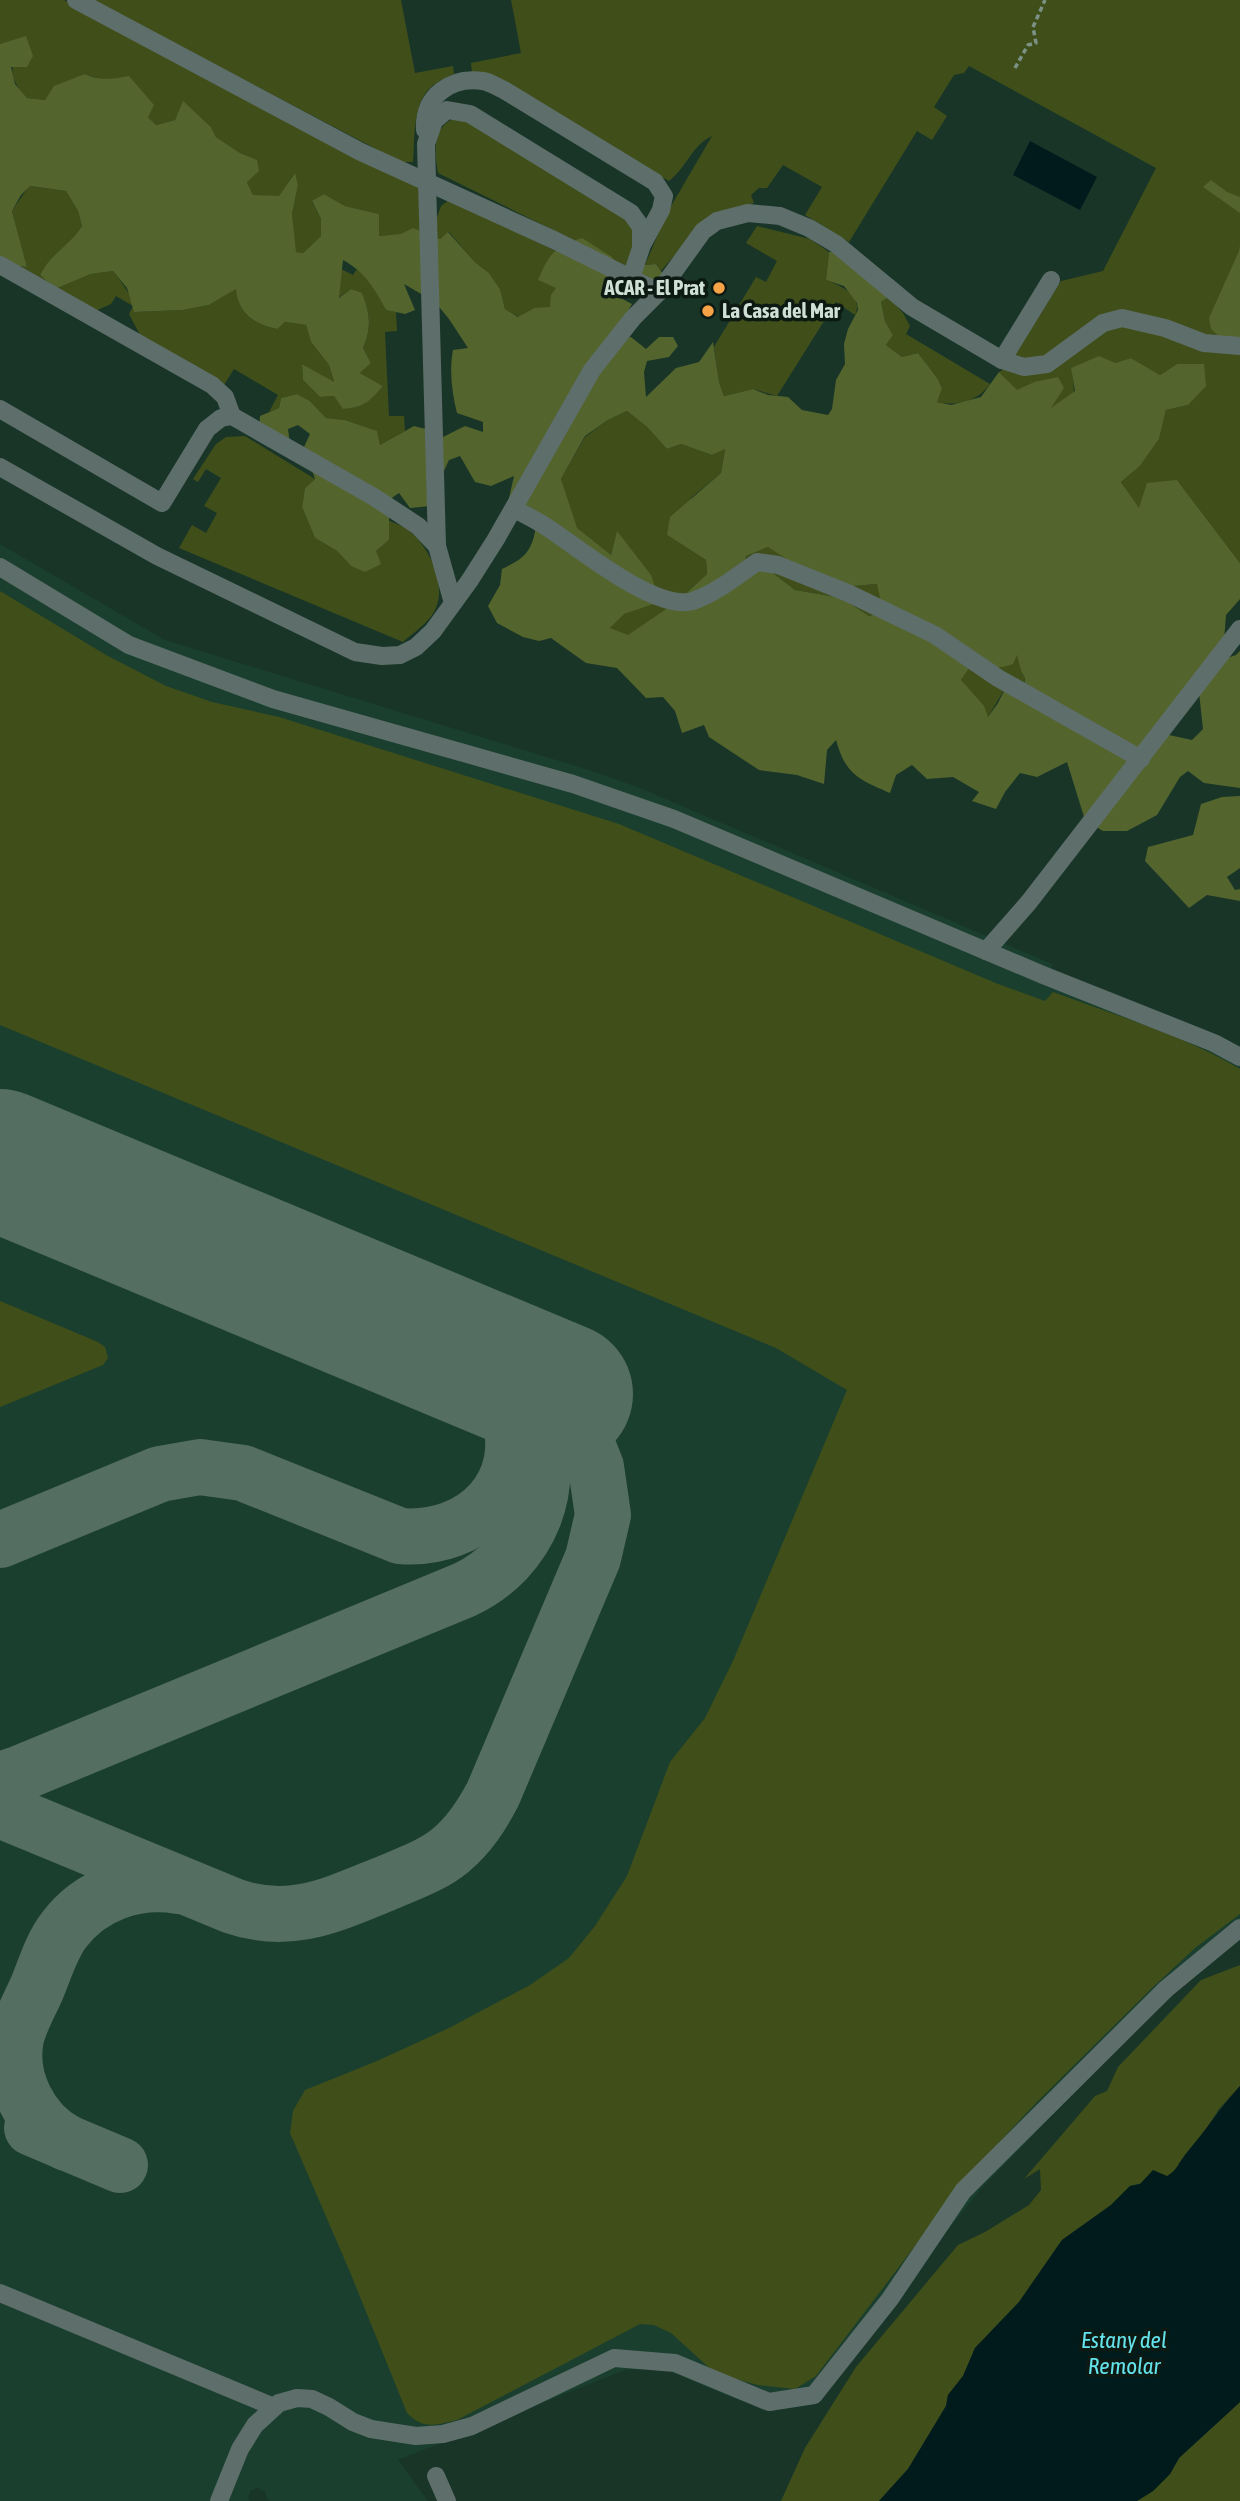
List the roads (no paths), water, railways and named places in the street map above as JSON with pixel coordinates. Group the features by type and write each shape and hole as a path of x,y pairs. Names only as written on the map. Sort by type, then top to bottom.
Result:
{"lane":[{"path":"76,0 361,152 428,181 659,292"},
{"path":"453,603 438,546 424,118 432,100 444,87 460,80 485,81 655,183 664,196 662,210 640,248 631,278"},
{"path":"426,144 434,121 447,110 470,114 631,213 641,227 640,248"},
{"path":"0,467 157,556 355,652 382,656 400,655 416,646 433,631 470,580 514,509 592,370 633,318 659,292 703,231 718,221 748,213 780,216 809,228 836,244 912,307 1002,360 1024,367 1047,364 1103,323 1122,318 1165,328 1204,343 1240,346"},
{"path":"0,265 212,385 225,397 232,416"},
{"path":"1002,360 1051,280"},
{"path":"0,409 162,503 207,429 221,418 232,416 374,497 418,526 438,546"},
{"path":"514,509 548,528 620,578 667,600 691,601 728,582 757,562 778,565 848,593 936,635 998,678 1141,759"},
{"path":"0,567 128,645 273,699 573,784 674,819 986,951 1214,1043 1240,1057"},
{"path":"986,951 1029,902 1240,629"},
{"path":"219,2501 255,2425 274,2407 297,2398 312,2399 371,2429 416,2436 443,2434 472,2426 614,2358 675,2363 769,2402 814,2395 890,2299 963,2191 1166,1989 1240,1928"},
{"path":"0,2293 274,2407"},
{"path":"436,2476 447,2501"}],"water":[{"path":"1030,141 1097,177 1080,210 1013,175"},
{"name":"Estany del Remolar","path":"1240,2086 1240,2402 1179,2458 1170,2474 1153,2491 1137,2501 879,2501 908,2469 946,2406 948,2395 963,2376 975,2348 1019,2302 1062,2240 1111,2205 1130,2186 1140,2184 1153,2170 1167,2176 1170,2174"}],"place":[{"name":"ACAR - El Prat","path":"719,288"},
{"name":"La Casa del Mar","path":"708,311"}]}
